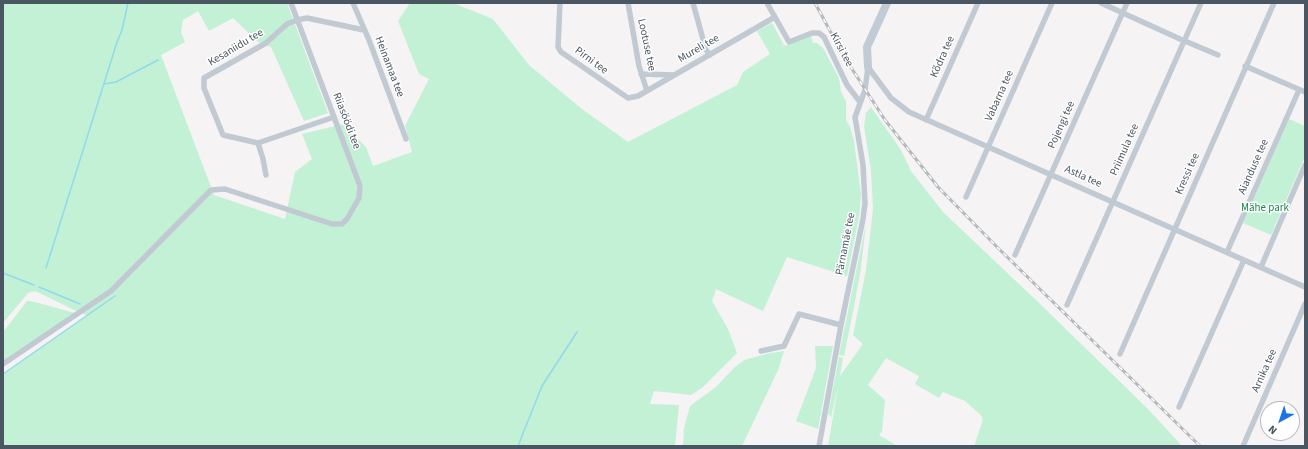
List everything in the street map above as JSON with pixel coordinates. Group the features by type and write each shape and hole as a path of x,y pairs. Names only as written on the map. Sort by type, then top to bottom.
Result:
{"main road":[{"name":"Pärnamäe tee","path":"868,67 867,47 887,3"}],"street":[{"name":"Riiasöödi tee","path":"3,364 110,291 211,190 225,189 332,224 340,224 347,219 356,204 360,189 292,3"},
{"name":"Heinamaa tee","path":"353,3 369,40 406,139"},
{"name":"Pirni tee","path":"560,3 558,47 561,52 624,97 632,98"},
{"name":"Lootuse tee","path":"628,3 641,74 647,91"},
{"path":"693,3 706,50 710,55"},
{"name":"Kirsi tee","path":"767,3 789,42 812,33 824,36 847,85 860,102"},
{"name":"Kõdra tee","path":"926,120 978,3"},
{"name":"Vabarna tee","path":"966,197 1052,3"},
{"path":"1101,3 1218,55"},
{"name":"Pojengi tee","path":"1015,255 1127,3"},
{"name":"Priimula tee","path":"1067,305 1114,202 1183,40 1201,3"},
{"name":"Kressi tee","path":"1120,354 1245,66 1274,3"},
{"name":"Mureli tee","path":"632,98 647,91 775,17"},
{"path":"297,20 307,18 364,30"},
{"name":"Kesaniidu tee","path":"258,143 223,135 204,88 204,78 266,43 287,24 297,20"},
{"path":"1245,66 1302,91"},
{"name":"Pärnamäe tee","path":"819,446 841,325 863,219 865,203 863,165 855,117 864,90 868,67"},
{"name":"Astla tee","path":"868,67 897,105 926,120 1305,287"},
{"path":"641,74 675,75"},
{"name":"Aianduse tee","path":"1227,252 1302,91"},
{"path":"266,175 264,159 258,143 334,117"},
{"path":"1261,267 1305,166"},
{"path":"1179,407 1244,260"},
{"name":"Arnika tee","path":"1243,446 1305,304"},
{"path":"761,351 784,346 799,314 841,325"}],"green space":[{"path":"3,3 287,3 328,113 304,121 271,47 258,42 233,18 209,31 198,11 183,20 181,32 185,42 161,55 214,195 285,219 295,172 312,159 302,134 343,124 366,147 373,166 412,152 405,126 429,79 419,74 398,21 410,3 453,3 493,19 529,65 582,109 628,142 737,85 743,72 770,54 757,31 772,23 784,45 781,47 811,36 813,43 817,43 823,48 839,78 841,92 846,101 846,120 850,127 854,141 861,195 859,217 847,276 787,257 763,311 716,289 712,301 728,329 737,353 702,388 691,395 654,391 650,404 679,405 675,446 3,446 3,374 87,316 35,291 28,293 3,323"},
{"path":"871,107 901,150 911,171 943,212 1149,410 1182,446 974,446 983,420 981,415 965,401 943,392 939,398 915,384 919,376 886,358 868,385 885,400 882,431 879,435 897,446 828,446 838,387 831,417 828,414 839,357 843,358 840,376 863,344 853,335 866,270 873,209 871,171 864,126 866,113"},
{"name":"Mähe park","path":"1289,119 1305,126 1305,156 1271,235 1243,223"},
{"path":"866,223 861,268 844,356 839,355"},
{"path":"27,301 75,313 3,362 3,332"},
{"path":"815,346 833,346 818,429 796,421 816,368"},
{"path":"784,351 778,370 742,446 683,446 684,428 690,406 716,387 744,360"}],"waterway":[{"path":"46,268 122,30 128,3"},
{"path":"104,84 116,82 158,60"},
{"path":"3,273 34,285"},
{"path":"39,287 80,304"},
{"path":"3,374 115,296"},
{"path":"518,446 542,386 577,332"}],"railway":[{"path":"815,3 843,55 885,120 938,187 999,249 1200,446"}]}
